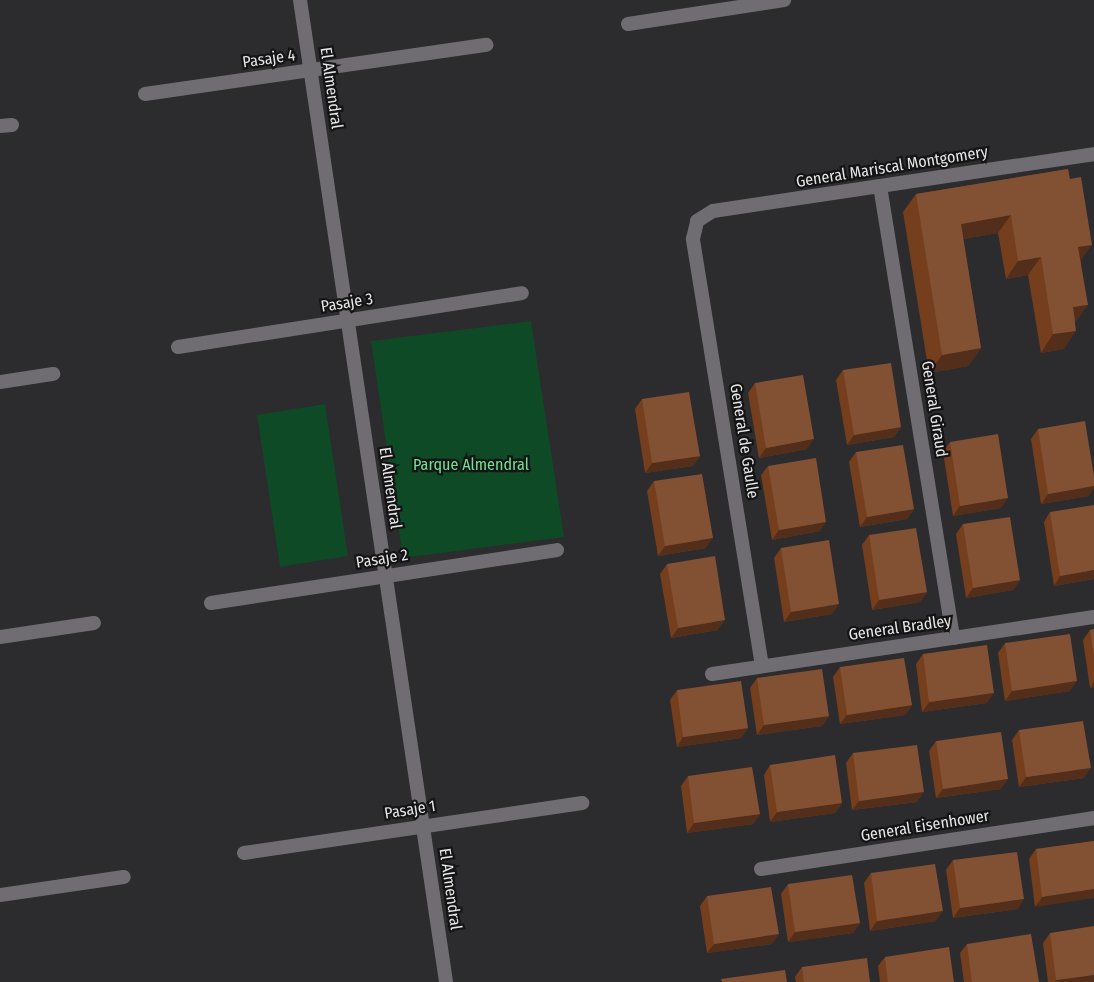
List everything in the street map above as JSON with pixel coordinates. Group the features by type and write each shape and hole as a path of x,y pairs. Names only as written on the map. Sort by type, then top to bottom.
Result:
{"street":[{"name":"El Almendral","path":"300,0 446,982"},
{"path":"628,24 784,0"},
{"name":"Pasaje 4","path":"145,94 487,45"},
{"name":"General Mariscal Montgomery","path":"698,222 713,211 1094,154"},
{"name":"General Giraud","path":"880,186 953,638"},
{"name":"General de Gaulle","path":"698,222 693,240 762,666"},
{"name":"Pasaje 3","path":"178,347 522,293"},
{"path":"0,382 53,374"},
{"name":"Pasaje 2","path":"211,603 557,550"},
{"name":"General Bradley","path":"712,674 1094,617"},
{"path":"0,637 94,623"},
{"name":"Pasaje 1","path":"244,853 582,803"},
{"name":"General Eisenhower","path":"761,869 1094,818"},
{"path":"0,895 124,877"}],"green space":[{"name":"Parque Almendral","path":"531,321 564,537 403,558 371,341"},
{"path":"325,404 348,556 280,567 257,415"}],"building":[{"path":"1068,169 1070,179 1081,177 1092,245 1078,247 1088,305 1073,307 1076,331 1053,334 1041,257 1018,261 1011,215 961,224 981,348 942,355 916,194"},
{"path":"891,363 901,427 854,435 843,370"},
{"path":"803,375 814,439 766,448 755,383"},
{"path":"689,392 700,456 652,463 642,399"},
{"path":"1085,421 1094,486 1048,494 1038,429"},
{"path":"998,434 1008,498 960,506 950,442"},
{"path":"903,445 914,509 867,517 856,452"},
{"path":"816,458 826,522 779,530 768,466"},
{"path":"702,474 713,538 665,546 654,481"},
{"path":"1094,505 1094,570 1060,576 1050,512"},
{"path":"1010,517 1020,580 973,588 963,524"},
{"path":"916,528 927,592 879,600 869,535"},
{"path":"829,540 839,604 791,612 781,548"},
{"path":"715,556 725,620 678,628 667,564"},
{"path":"1094,629 1094,657 1090,630"},
{"path":"1070,634 1077,681 1012,691 1005,643"},
{"path":"987,645 994,693 929,702 923,654"},
{"path":"904,658 912,705 847,715 840,667"},
{"path":"822,669 829,716 764,725 757,678"},
{"path":"741,681 748,728 683,737 677,690"},
{"path":"1083,721 1091,768 1026,777 1019,730"},
{"path":"1001,732 1008,779 943,789 936,741"},
{"path":"917,745 924,792 859,801 853,753"},
{"path":"835,755 842,803 777,812 770,765"},
{"path":"752,767 760,814 694,823 688,776"},
{"path":"1094,841 1094,889 1042,897 1036,849"},
{"path":"1017,852 1024,899 960,908 953,860"},
{"path":"935,864 943,911 877,921 871,873"},
{"path":"852,875 860,923 795,932 788,884"},
{"path":"771,887 779,934 714,944 707,896"},
{"path":"1094,926 1094,975 1056,980 1050,933"},
{"path":"1031,934 1039,982 972,982 967,944"},
{"path":"949,947 954,982 888,982 885,957"},
{"path":"867,958 870,982 804,982 802,967"},
{"path":"785,970 787,982 722,982 721,979"}]}
